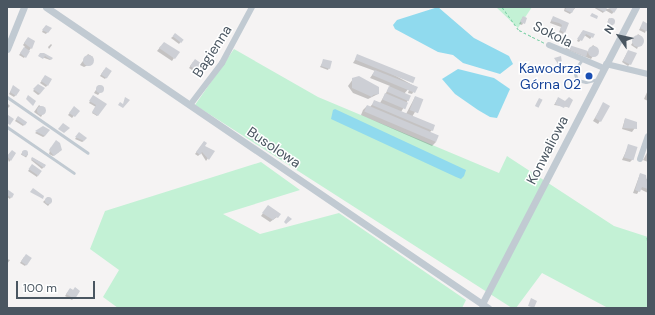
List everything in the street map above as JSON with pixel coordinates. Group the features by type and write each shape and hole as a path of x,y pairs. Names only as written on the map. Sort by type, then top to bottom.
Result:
{"street":[{"path":"7,49 24,7"},
{"name":"Busolowa","path":"46,7 485,306"},
{"name":"Bagienna","path":"190,105 222,63 252,7"},
{"name":"Konwaliowa","path":"485,306 598,79 636,7"},
{"name":"Sokola","path":"549,45 581,61 648,74"},
{"path":"640,159 648,136"}],"lane":[{"path":"581,61 574,71 577,80 586,82 598,79"},
{"path":"7,97 88,153"},
{"path":"7,128 74,173"}],"path":[{"name":"Sokola","path":"502,7 519,30 549,45"},
{"path":"647,237 648,245"}],"green space":[{"path":"496,7 532,7 518,28"},
{"path":"234,49 318,97 499,173 507,156 614,226 648,237 648,308 608,308 542,273 516,308 512,308 195,105"},
{"path":"261,162 300,190 223,214 260,234 339,213 466,300 462,308 118,308 103,297 119,270 90,249 105,211"}],"water":[{"path":"438,7 474,38 509,56 513,64 500,74 463,63 453,55 438,52 395,29 393,25 397,20"},
{"path":"458,69 494,78 510,89 497,118 490,117 455,94 442,79"},
{"path":"335,109 466,170 464,176 461,179 456,177 331,119 333,110"}],"building":[{"path":"567,7 575,7 572,13 565,10"},
{"path":"595,7 604,7 607,8 605,12"},
{"path":"608,7 618,7 614,13"},
{"path":"592,13 598,16 597,19 590,16"},
{"path":"523,16 527,18 525,24 520,22"},
{"path":"553,16 569,23 565,33 560,30 562,25 551,21"},
{"path":"611,18 614,21 611,24 608,21"},
{"path":"643,21 648,24 648,32 640,28"},
{"path":"46,25 52,28 48,33 42,30"},
{"path":"583,30 595,34 593,38 586,34 582,41 577,39"},
{"path":"553,31 556,34 553,37 550,34"},
{"path":"175,33 184,40 181,43 173,36"},
{"path":"638,35 642,37 644,41 642,45 638,47 634,45 632,41 634,37"},
{"path":"28,37 35,41 32,49 24,43"},
{"path":"164,42 180,52 175,59 159,48"},
{"path":"569,45 588,51 586,57 567,49"},
{"path":"593,45 597,47 599,51 597,55 593,57 589,55 587,51 589,47"},
{"path":"24,47 30,51 26,58 20,53"},
{"path":"628,50 637,53 631,65 623,61"},
{"path":"40,53 44,53 53,58 51,60 45,56 43,59 38,56"},
{"path":"357,54 415,78 413,83 355,60"},
{"path":"86,55 90,55 92,56 92,64 86,65 83,62 83,58"},
{"path":"561,56 562,63 558,64 554,58"},
{"path":"195,59 205,66 202,70 200,68 197,71 190,66"},
{"path":"323,59 332,61 330,69 321,66"},
{"path":"106,67 112,71 107,78 101,74"},
{"path":"375,70 418,87 415,93 372,75"},
{"path":"45,75 52,79 48,86 41,81"},
{"path":"359,76 379,87 379,94 373,95 372,97 352,88 352,78"},
{"path":"38,84 45,88 40,94 33,89"},
{"path":"13,85 20,90 16,96 10,92"},
{"path":"98,85 102,85 104,89 102,93 98,93 96,91 96,87"},
{"path":"389,86 411,96 408,101 387,91"},
{"path":"385,93 408,103 405,109 382,99"},
{"path":"28,95 36,101 33,106 26,99"},
{"path":"93,95 107,104 98,116 92,112 96,105 89,101"},
{"path":"415,96 423,99 418,113 410,110"},
{"path":"125,97 130,100 123,108 118,105 120,102 123,104"},
{"path":"558,97 565,101 569,97 573,100 569,108 565,106 564,108 555,104"},
{"path":"539,98 543,100 538,108 535,106"},
{"path":"374,100 435,125 433,131 372,105"},
{"path":"603,102 610,106 601,122 595,118"},
{"path":"41,105 46,110 41,115 36,110"},
{"path":"367,105 439,135 436,142 364,111"},
{"path":"74,106 80,111 75,117 69,113"},
{"path":"8,115 14,119 10,125 7,123"},
{"path":"18,116 27,122 25,125 16,119"},
{"path":"625,118 637,122 637,129 623,128"},
{"path":"63,123 70,128 64,133 58,129"},
{"path":"43,126 50,130 45,136 35,131"},
{"path":"79,132 87,138 84,141 75,137"},
{"path":"56,140 60,143 62,150 54,156 49,150"},
{"path":"204,141 207,143 205,146 215,151 209,160 202,152 200,155 196,152"},
{"path":"628,144 638,147 633,160 624,157"},
{"path":"12,150 16,153 11,161 7,156"},
{"path":"25,150 28,153 25,156 22,153"},
{"path":"32,157 46,165 44,168 31,159"},
{"path":"32,164 42,171 38,176 29,169"},
{"path":"640,173 646,175 648,189 642,187 640,192 635,190"},
{"path":"33,188 44,196 43,199 30,192"},
{"path":"7,189 14,194 12,198 7,195"},
{"path":"48,196 51,197 51,203 48,204 45,203 44,200 45,197"},
{"path":"268,205 281,214 278,218 276,217 273,220 262,213"},
{"path":"288,216 292,219 286,224 284,222"},
{"path":"26,254 32,258 27,265 21,261"},
{"path":"75,287 80,291 75,299 66,294 70,288 73,290"},
{"path":"531,298 537,301 534,308 528,306"}],"place":[{"name":"Kawodrza Górna 02","path":"589,76"}]}
